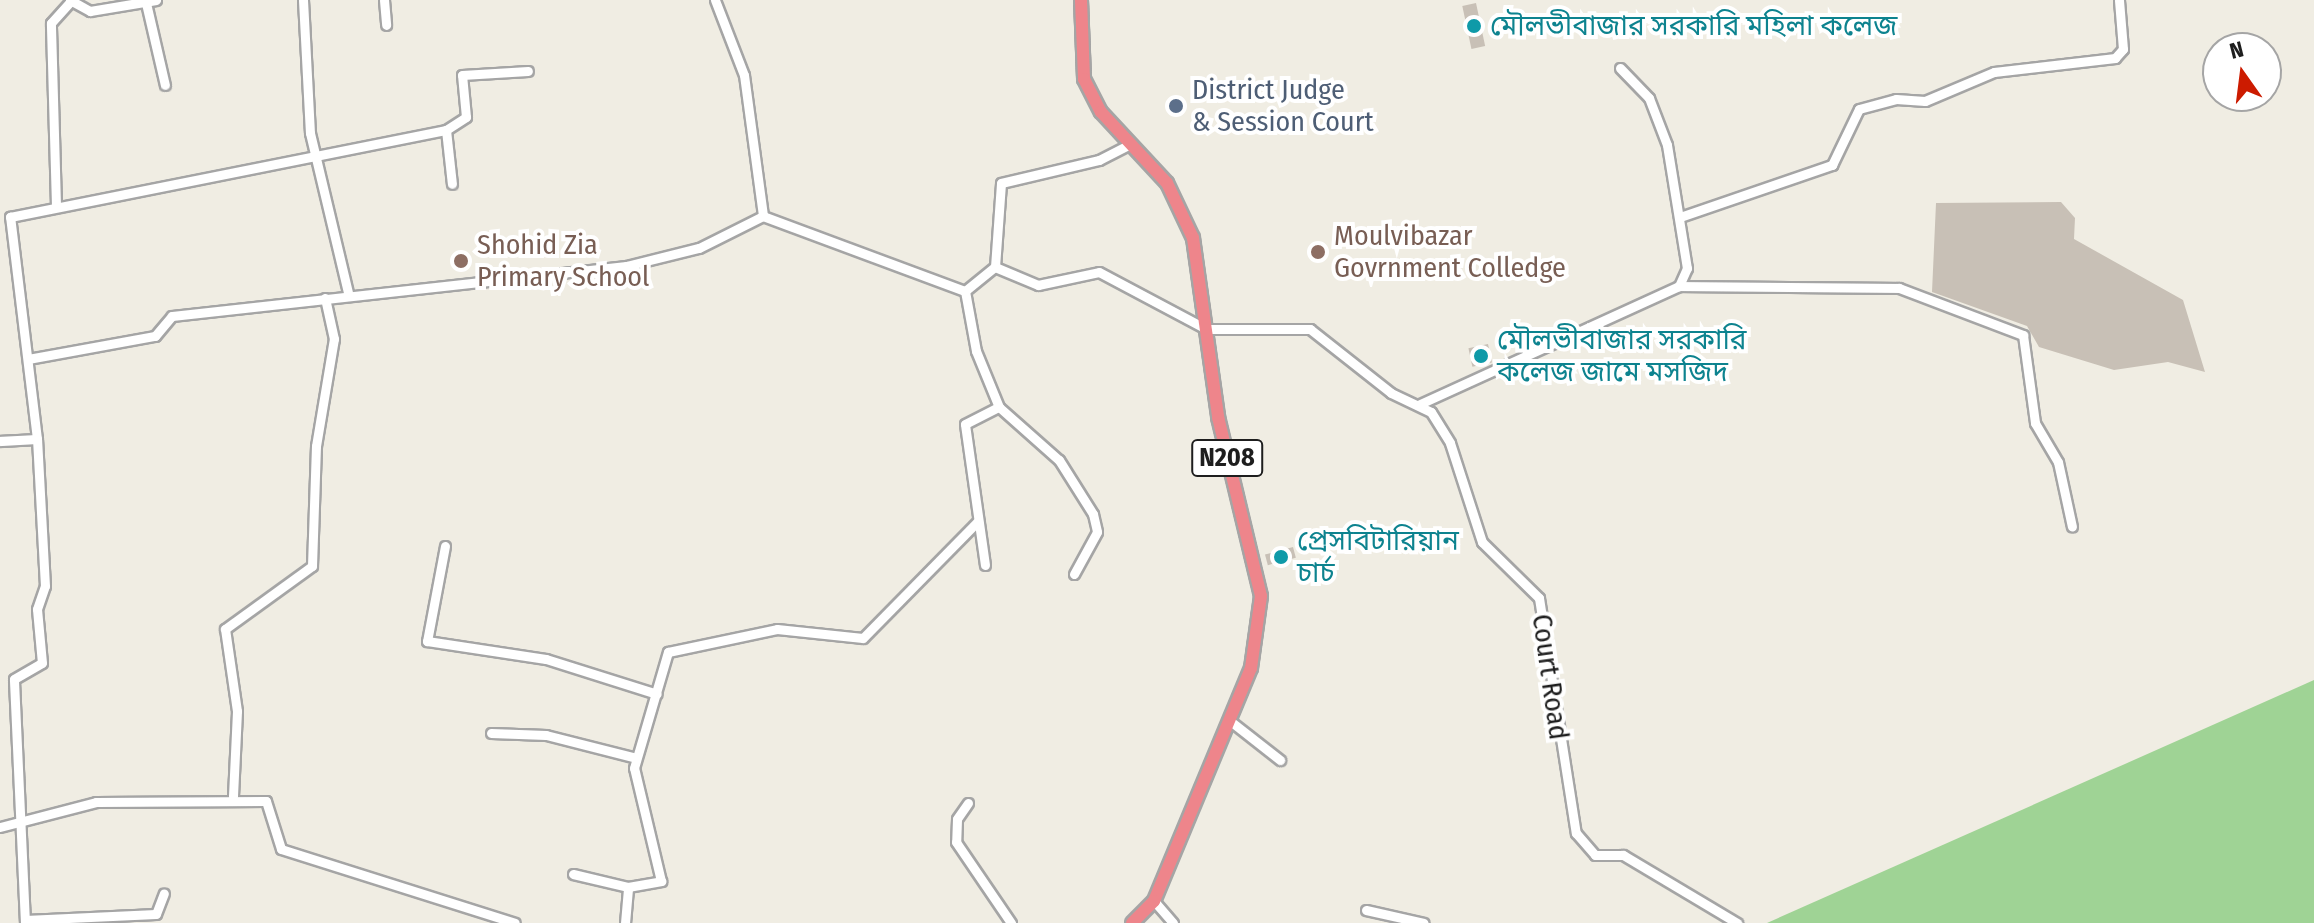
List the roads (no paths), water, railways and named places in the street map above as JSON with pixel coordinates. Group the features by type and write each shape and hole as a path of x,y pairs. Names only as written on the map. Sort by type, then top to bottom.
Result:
{"highway":[{"name":"N208","path":"1081,0 1084,79 1129,145 1180,202 1206,329 1218,417 1261,596 1251,668 1154,901 1132,923"}],"street":[{"path":"56,206 51,23 71,0 90,11 151,1 165,85"},
{"path":"303,0 313,151 348,293"},
{"path":"384,0 386,25"},
{"path":"715,0 744,75 763,216"},
{"path":"1680,217 1832,165 1859,109 1896,99 1925,101 1994,72 2115,58 2123,49 2119,0"},
{"path":"1620,68 1649,98 1680,217 1687,268 1679,286"},
{"path":"164,893 156,914 25,922 24,820 14,679 43,659 37,439 28,359 4,231 12,215 313,151 446,130 466,117 462,75 528,71"},
{"path":"446,130 452,184"},
{"path":"965,291 995,267 1001,183 1099,160 1129,145"},
{"path":"28,359 155,336 172,316 348,293 626,266 699,248 763,216 965,291"},
{"path":"995,267 1038,285 1099,272 1206,329"},
{"path":"1420,404 1679,286 1899,288 2023,335 2035,423 2058,462 2072,527"},
{"path":"965,291 976,351 999,407 1084,494 1097,532 1074,574"},
{"path":"233,796 237,711 225,629 312,566 316,446 334,339 325,298"},
{"name":"Court Road","path":"1206,329 1310,329 1391,393 1420,404 1450,443 1482,542 1539,598 1576,833 1595,855 1623,855 1737,923"},
{"path":"985,565 965,424 999,407"},
{"path":"0,441 37,439"},
{"path":"573,874 628,887 661,881 636,758 657,694 664,660 675,649 777,629 863,638 978,521"},
{"path":"445,546 427,641 546,659 657,694"},
{"path":"1229,720 1280,760"},
{"path":"491,733 546,735 636,758"},
{"path":"0,827 96,802 233,796 266,801 275,812 277,843 515,923"},
{"path":"968,803 957,819 956,842 1011,923"},
{"path":"625,923 628,887"},
{"path":"1154,901 1173,923"},
{"path":"1366,910 1424,923"}],"place":[{"name":"মৌলভীবাজার সরকারি মহিলা কলেজ","path":"1474,26"},
{"name":"District Judge & Session Court","path":"1176,106"},
{"name":"Moulvibazar Govrnment Colledge","path":"1318,252"},
{"name":"Shohid Zia Primary School","path":"461,261"},
{"name":"মৌলভীবাজার সরকারি কলেজ জামে মসজিদ","path":"1481,356"},
{"name":"প্রেসবিটারিয়ান চার্চ","path":"1281,557"}]}
